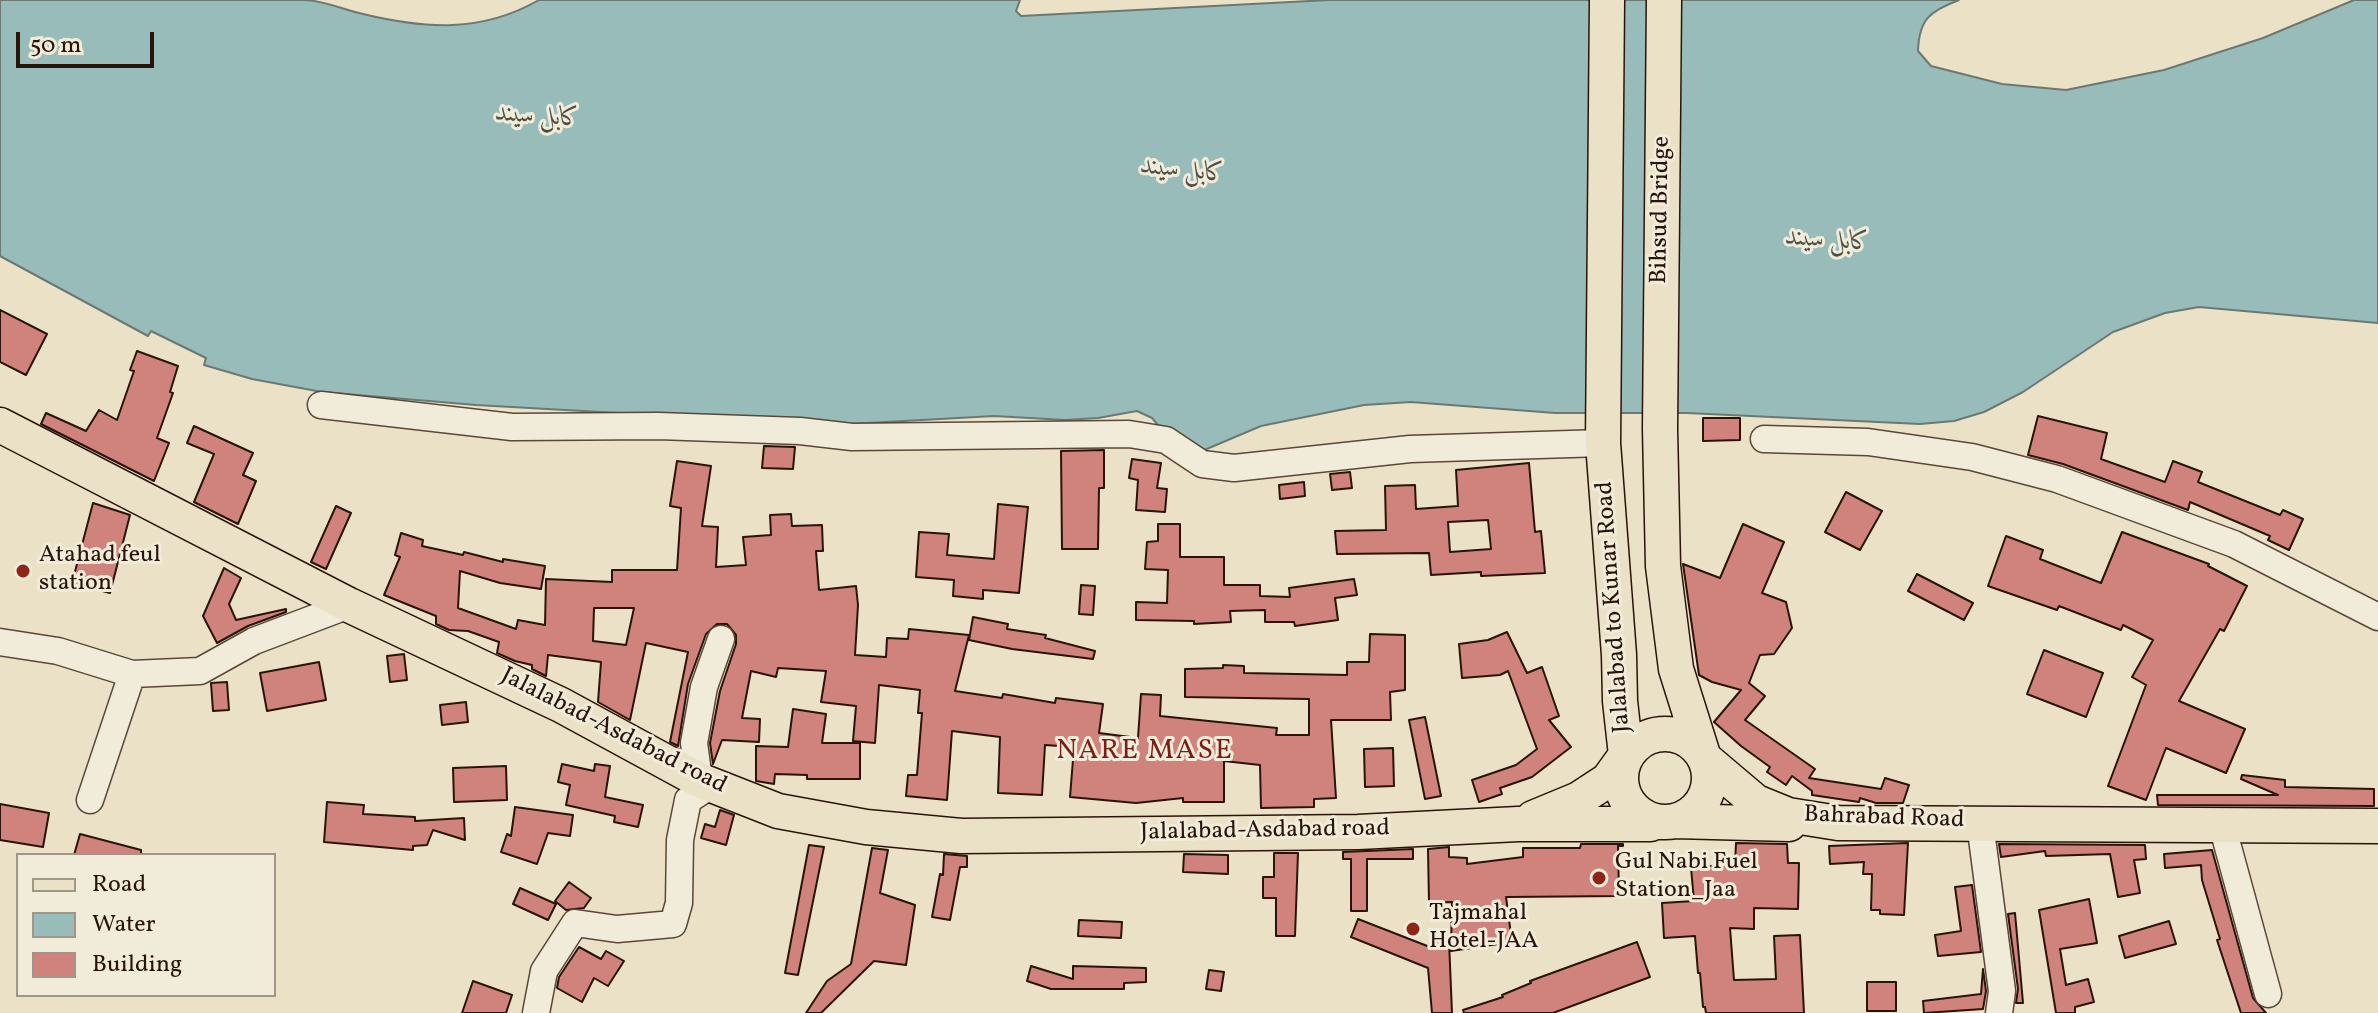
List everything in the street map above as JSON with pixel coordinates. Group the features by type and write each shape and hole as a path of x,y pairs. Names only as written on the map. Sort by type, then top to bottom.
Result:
{"main road":[{"name":"Jalalabad to Kunar Road","path":"1518,824 1579,799 1608,780 1626,755 1603,433 1607,0"},
{"name":"Bihsud Bridge","path":"1664,0 1660,420 1663,566 1676,669 1704,758"},
{"name":"Jalalabad-Asdabad road","path":"0,425 349,605 561,705 705,783 778,811 866,827 961,836 1358,832 1518,824 1651,824 1666,821 1838,823"},
{"path":"1673,736 1685,740 1696,747 1704,758 1708,771 1705,797 1687,816 1666,821 1643,816 1632,808 1625,796 1621,783 1626,755 1647,739 1673,736"},
{"name":"Bahrabad Road","path":"1704,758 1756,802 1788,815 1838,823 2378,826"}],"street":[{"path":"321,405 512,427 658,426 800,431 852,437 1129,434 1166,440 1202,464 1234,468 1603,433"},
{"path":"1764,439 1868,442 1972,457 2057,479 2234,544 2378,617"},
{"path":"0,642 58,651 132,674 200,671 254,641 349,605"},
{"path":"536,1013 544,971 575,923 617,929 673,924 679,903 680,840 688,800 705,783 694,743 704,687 721,639"},
{"path":"90,800 132,674"},
{"path":"1980,823 2002,991 1999,1013"},
{"path":"2222,825 2268,994"}],"water":[{"name":"کابل سيند","path":"0,0 304,0 409,23 453,25 496,18 539,0 1020,0 1016,11 1021,16 1329,0 1959,0 1940,8 1928,18 1921,31 1918,51 1931,66 2002,84 2066,90 2164,70 2263,38 2354,0 2378,0 2378,323 2199,307 2165,313 2113,332 2023,392 1984,412 1954,421 1920,424 1687,413 1555,413 1411,402 1364,405 1261,426 1202,451 1165,433 1152,418 1137,411 1065,420 994,416 832,425 476,405 322,392 252,379 204,365 206,358 151,331 148,336 0,256"}],"building":[{"path":"0,310 47,334 26,375 0,362"},
{"path":"137,351 178,366 170,392 173,393 157,438 169,443 154,481 41,424 46,413 86,431 99,410 117,420 134,371 130,370"},
{"path":"2038,416 2107,433 2101,459 2165,482 2173,461 2202,472 2198,482 2280,515 2283,510 2303,519 2289,550 2268,540 2270,536 2190,502 2188,510 2063,464 2028,455"},
{"path":"1703,418 1740,418 1740,440 1703,441"},
{"path":"194,426 253,453 243,475 256,481 238,524 194,502 214,454 187,443"},
{"path":"764,446 795,447 793,469 762,468"},
{"path":"1104,450 1104,488 1099,488 1098,549 1062,549 1061,451"},
{"path":"1132,459 1161,463 1157,488 1167,489 1165,512 1136,510 1138,480 1129,478"},
{"path":"677,461 711,466 702,526 718,527 716,567 746,565 743,537 771,535 770,515 791,514 792,526 822,525 823,551 816,551 819,590 856,586 855,655 886,657 887,638 908,639 909,629 969,635 955,691 1002,698 1003,694 1055,703 1056,698 1103,704 1099,733 1138,738 1141,694 1161,695 1160,716 1277,728 1276,735 1309,735 1309,699 1185,697 1185,669 1223,668 1223,665 1244,666 1244,673 1347,675 1347,662 1369,662 1370,634 1405,635 1405,690 1390,692 1391,720 1331,720 1336,798 1314,799 1314,807 1261,808 1260,765 1224,761 1224,802 1183,802 1183,798 1136,803 1070,797 1074,747 1045,745 1042,795 998,793 1000,737 952,731 947,800 906,796 908,775 917,775 922,713 918,713 920,690 879,685 875,743 853,741 856,706 821,702 826,671 778,668 776,677 751,671 742,718 760,719 759,742 722,740 713,764 710,743 720,691 736,644 736,635 727,624 717,624 706,634 688,684 678,746 670,742 688,652 646,643 630,720 598,702 601,662 548,655 546,676 532,669 532,665 497,653 499,642 468,631 449,630 436,624 436,616 384,595 400,557 395,555 401,533 423,540 422,546 503,562 503,559 545,566 541,589 500,583 460,571 458,608 516,629 518,620 545,625 546,579 612,582 612,570 677,570 681,508 670,506","holes":["594,608 634,608 626,645 593,641"]},
{"path":"1529,463 1535,532 1541,531 1545,573 1431,575 1429,553 1337,554 1335,531 1386,530 1385,486 1415,485 1416,509 1458,506 1456,470","holes":["1488,520 1491,549 1450,552 1448,522"]},
{"path":"1350,472 1352,488 1332,490 1330,474"},
{"path":"1304,482 1305,496 1280,499 1279,485"},
{"path":"1846,492 1882,511 1860,550 1825,532"},
{"path":"93,503 130,515 110,593 72,583"},
{"path":"998,504 1028,507 1019,593 983,590 983,599 953,596 954,580 916,577 919,532 949,534 947,555 994,559"},
{"path":"336,506 351,513 326,569 311,562"},
{"path":"1158,524 1180,524 1180,557 1224,557 1224,585 1260,585 1260,596 1290,597 1289,588 1354,579 1357,595 1335,598 1338,620 1295,626 1294,622 1265,622 1265,610 1230,611 1231,622 1194,624 1194,621 1136,620 1136,602 1167,603 1168,570 1145,569 1147,542 1158,541"},
{"path":"1743,524 1784,542 1762,593 1786,602 1792,628 1774,654 1760,655 1749,683 1765,696 1745,720 1815,769 1809,778 1881,789 1885,778 1909,785 1903,803 1876,803 1860,798 1859,802 1812,795 1812,791 1792,776 1786,785 1767,772 1770,767 1714,722 1741,690 1699,675 1683,564 1720,578"},
{"path":"2122,532 2209,564 2247,586 2224,631 2220,629 2179,701 2245,729 2226,773 2166,748 2146,800 2108,786 2146,685 2132,677 2153,640 2123,625 2121,630 2059,606 2057,610 1988,586 2006,536 2043,550 2040,559 2101,583"},
{"path":"224,568 241,578 229,604 236,620 286,609 286,612 248,626 217,643 203,616"},
{"path":"1917,574 1973,603 1964,620 1908,591"},
{"path":"1081,585 1095,586 1093,615 1079,614"},
{"path":"973,617 1008,624 1007,629 1046,635 1045,638 1095,651 1093,659 969,640"},
{"path":"1507,632 1527,673 1542,667 1559,716 1549,720 1571,747 1532,777 1500,788 1502,794 1479,802 1472,780 1516,765 1537,749 1508,671 1500,675 1462,678 1459,644 1488,640"},
{"path":"2044,650 2103,673 2086,717 2027,694"},
{"path":"404,654 407,680 390,682 387,656"},
{"path":"319,662 326,700 267,711 260,673"},
{"path":"227,682 229,710 213,711 211,683"},
{"path":"466,702 468,722 442,725 440,705"},
{"path":"793,709 826,714 822,743 860,743 860,779 807,779 807,775 775,774 774,784 756,781 756,746 788,747"},
{"path":"1425,717 1441,796 1425,799 1409,720"},
{"path":"1393,748 1394,786 1365,787 1364,749"},
{"path":"562,764 594,771 595,764 610,766 605,797 643,805 638,827 614,822 615,816 566,805 570,785 558,782"},
{"path":"506,766 507,800 454,802 453,768"},
{"path":"2242,775 2285,780 2285,787 2374,789 2374,806 2158,805 2157,795 2278,795 2241,779"},
{"path":"327,802 364,805 363,814 415,817 415,821 464,818 465,840 433,830 427,845 413,846 413,850 324,842"},
{"path":"0,804 49,813 43,847 0,840"},
{"path":"515,807 573,815 570,836 548,833 537,864 501,852 507,834 511,836"},
{"path":"720,810 734,815 726,845 701,838 705,824 715,827"},
{"path":"80,834 141,850 141,853 75,853"},
{"path":"1736,843 1787,844 1788,863 1799,863 1798,909 1754,908 1754,929 1730,928 1734,980 1776,979 1774,936 1800,935 1804,1013 1706,1013 1695,936 1664,938 1662,903 1694,901 1691,868 1735,864"},
{"path":"1908,843 1904,915 1880,914 1880,910 1871,910 1872,874 1863,874 1864,862 1830,864 1829,846"},
{"path":"1581,844 1623,844 1618,846 1619,896 1506,897 1512,942 1451,951 1452,902 1429,903 1428,849 1449,847 1449,857 1467,858 1467,864 1523,857 1523,848 1580,848"},
{"path":"1999,844 2145,845 2146,859 2134,860 2140,893 2118,897 2110,854 2046,856 2045,851 2001,857"},
{"path":"809,845 824,847 798,975 785,973"},
{"path":"872,848 888,850 880,893 915,905 906,965 874,961 821,1013 806,1013 827,981 851,964"},
{"path":"1413,849 1413,859 1367,859 1367,911 1351,911 1351,859 1343,859 1343,852"},
{"path":"2212,850 2253,998 2266,1013 2241,1013 2217,940 2220,939 2202,880 2201,865 2165,868 2164,854"},
{"path":"1274,853 1298,853 1295,936 1276,936 1276,898 1263,898 1263,877 1274,877"},
{"path":"944,854 967,856 967,867 960,867 950,920 932,917 940,874 943,875"},
{"path":"1184,854 1228,855 1228,874 1183,872"},
{"path":"569,882 591,898 584,908 566,910 555,901"},
{"path":"1972,885 1981,952 1938,956 1935,935 1961,931 1955,887"},
{"path":"520,888 556,904 548,920 513,904"},
{"path":"2089,899 2097,943 2060,949 2066,985 2088,979 2094,1002 2075,1007 2075,1013 2056,1013 2039,910"},
{"path":"2015,913 2023,1003 2016,1003 2018,989 2008,914"},
{"path":"1358,919 1435,949 1435,941 1449,941 1452,1013 1432,1013 1428,968 1351,937"},
{"path":"1079,920 1122,922 1121,938 1078,936"},
{"path":"2169,921 2176,944 2125,958 2119,936"},
{"path":"1637,942 1650,977 1553,1013 1464,1013 1463,1010 1503,997 1530,981"},
{"path":"579,947 601,959 606,951 624,961 608,986 594,978 582,1002 557,988 559,977"},
{"path":"1031,966 1073,979 1073,966 1146,968 1146,982 1124,983 1124,989 1051,989 1027,981"},
{"path":"1983,969 1986,991 1983,1009 1924,1013 1923,1001 1981,994"},
{"path":"1209,970 1224,972 1221,991 1206,989"},
{"path":"473,981 512,995 506,1013 462,1013"},
{"path":"1867,982 1896,982 1896,1011 1867,1011"}],"place":[{"name":"Atahad feul station","path":"23,571"},
{"name":"Gul Nabi Fuel Station_Jaa","path":"1599,878"},
{"name":"Tajmahal Hotel-JAA","path":"1413,929"}],"district":[{"name":"NARE MASE","path":"1145,753"}]}
